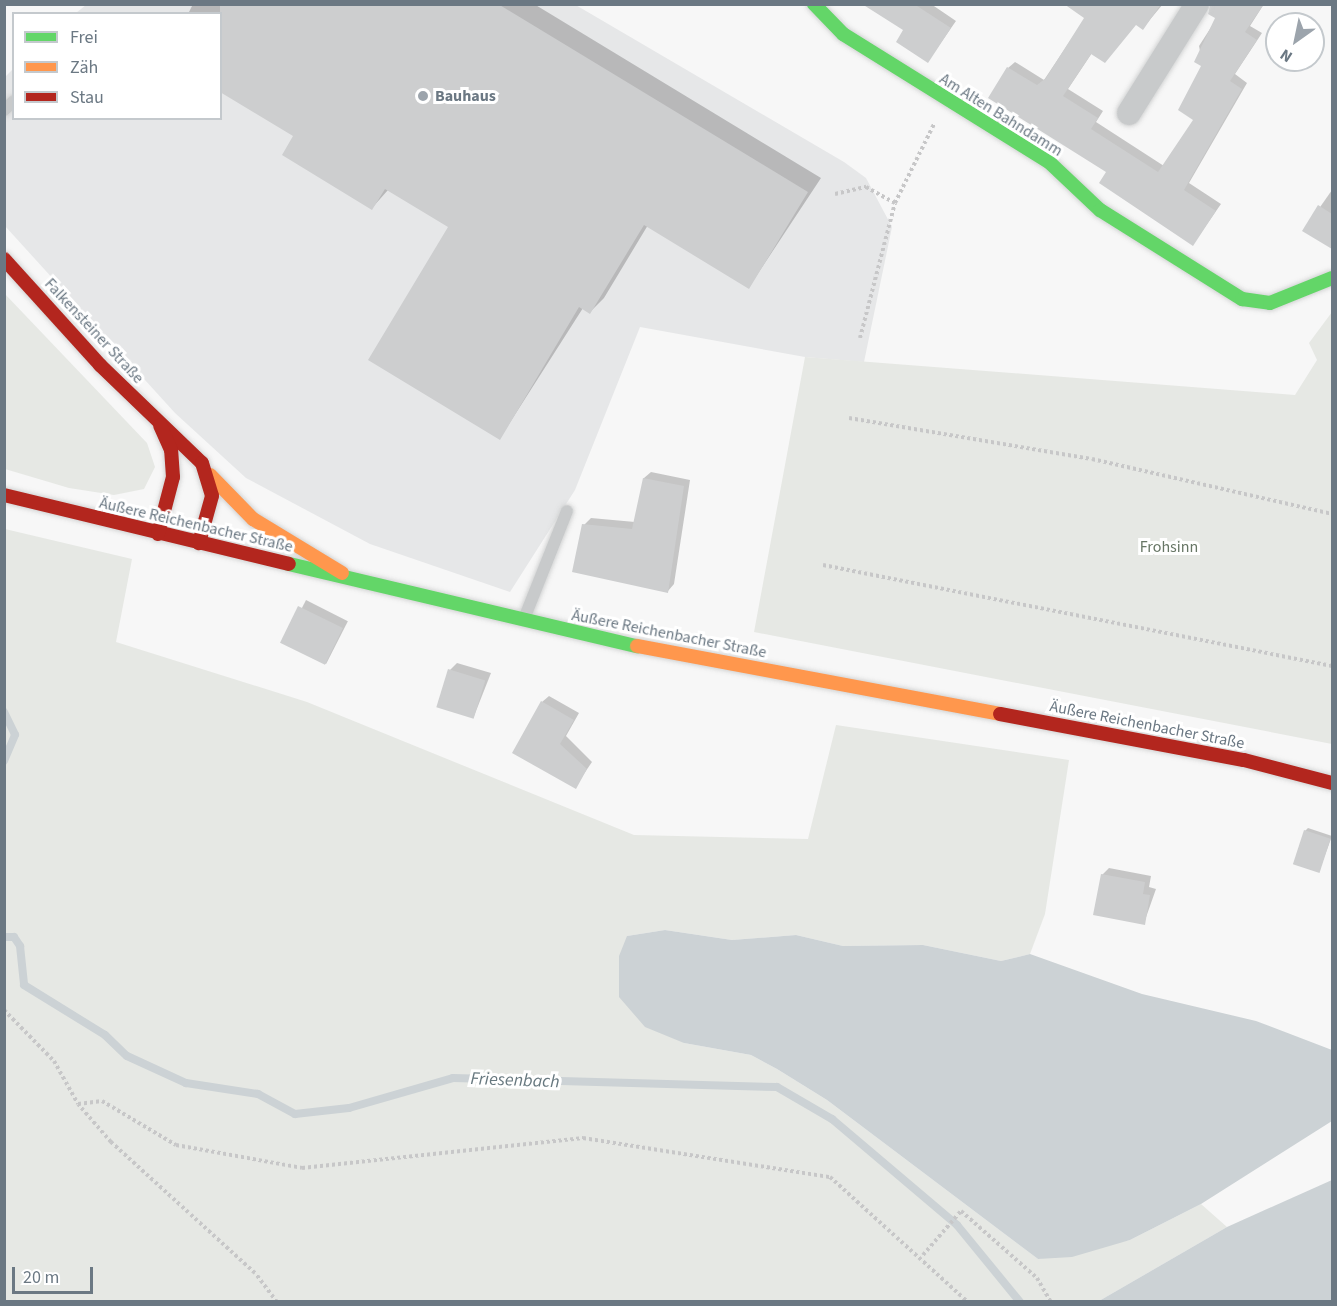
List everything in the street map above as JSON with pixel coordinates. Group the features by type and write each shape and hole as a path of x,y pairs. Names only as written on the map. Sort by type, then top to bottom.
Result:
{"main road":[{"name":"Am Alten Bahndamm","path":"814,4 843,34 1049,162 1100,210 1242,299 1270,303 1332,278"},
{"name":"Falkensteiner Straße","path":"4,259 160,425 254,519 354,580"},
{"name":"Falkensteiner Straße","path":"158,534 173,477 171,450 160,425"},
{"path":"199,543 212,496 210,475"},
{"name":"Äußere Reichenbacher Straße","path":"4,495 523,621 1244,760 1332,783"}],"street":[{"path":"1129,114 1197,4"}],"lane":[{"path":"523,621 567,512"}],"path":[{"path":"860,338 895,203 928,138"},
{"path":"835,194 866,187 895,203"},
{"path":"849,418 1092,459 1332,514"},
{"path":"823,565 1332,666"},
{"path":"4,1010 54,1061 78,1104 111,1142 255,1273 277,1302"},
{"path":"78,1104 102,1101 176,1145 302,1168 583,1138 756,1161 830,1177 923,1256 968,1302"},
{"path":"923,1256 958,1212 1037,1278 1051,1302"}],"shaded area":[{"path":"574,4 844,162 866,178 892,227 864,362 805,357 640,327 575,490 510,592 370,544 246,478 175,413 5,226 5,77 12,70 12,120 222,120 222,12 77,12 86,5"},
{"path":"665,930 732,940 796,935 843,946 923,945 1001,961 1030,954 1142,994 1256,1021 1332,1050 1332,1121 1201,1204 1130,1240 1072,1257 1038,1259 827,1100 777,1069 751,1055 684,1043 645,1027 619,997 619,956 627,936"},
{"path":"1332,1180 1332,1301 1099,1301 1227,1227"}],"green space":[{"path":"4,293 147,443 155,467 144,489 114,495 69,488 5,469"},
{"name":"Frohsinn","path":"1332,312 1332,744 754,632 805,357 1295,395 1317,360 1309,343"},
{"path":"5,529 132,559 116,642 307,702 634,835 808,839 836,725 1069,760 1045,914 1030,954 1001,961 923,945 843,946 796,935 732,940 665,930 627,936 684,1043 751,1055 777,1069 827,1100 1038,1259 1130,1240 1201,1204 1227,1227 1099,1301 5,1302"}],"building":[{"path":"220,4 498,4 808,192 749,289 644,225 590,314 579,307 500,440 368,360 448,227 385,189 372,210 282,155 293,136 222,93 222,12 220,12"},
{"path":"862,4 914,4 951,28 928,63 896,42 903,30"},
{"path":"1064,4 1161,4 1143,30 1136,25 1105,63 1091,54 1063,96 1098,118 1091,129 1158,172 1193,120 1178,110 1201,66 1194,62 1215,18 1208,14 1211,4 1264,4 1245,32 1257,40 1230,81 1242,89 1184,190 1216,211 1193,246 1099,183 1106,172 988,98 1007,67 1037,85 1046,78 1084,18"},
{"path":"1318,205 1332,214 1332,249 1302,231"},
{"path":"643,478 684,486 668,593 572,572 582,524 632,529"},
{"path":"298,606 343,628 325,665 280,643"},
{"path":"448,669 485,680 474,719 436,707"},
{"path":"541,701 574,720 560,744 587,769 576,789 512,753"},
{"path":"1304,830 1331,839 1320,873 1293,864"},
{"path":"1101,874 1145,882 1143,894 1150,895 1145,925 1093,915"}],"waterway":[{"name":"Friesenbach","path":"4,712 15,735 4,761"},
{"name":"Friesenbach","path":"4,937 14,937 20,946 24,985 105,1035 127,1056 186,1083 258,1094 295,1114 349,1108 453,1078 777,1087 832,1119 957,1225 1020,1302"}],"traffic: fast":[{"path":"814,4 843,34 1049,162 1100,210 1242,299 1270,303 1332,278"},
{"path":"289,564 637,646"}],"traffic: slow":[{"path":"210,475 253,519 342,573"},
{"path":"637,646 1000,714"}],"traffic: jam":[{"path":"4,259 100,365 202,463 212,496 199,543"},
{"path":"158,534 173,477 171,450 160,425"},
{"path":"4,495 289,564"},
{"path":"1000,714 1244,760 1332,783"}],"place":[{"name":"Bauhaus","path":"423,96"}]}
